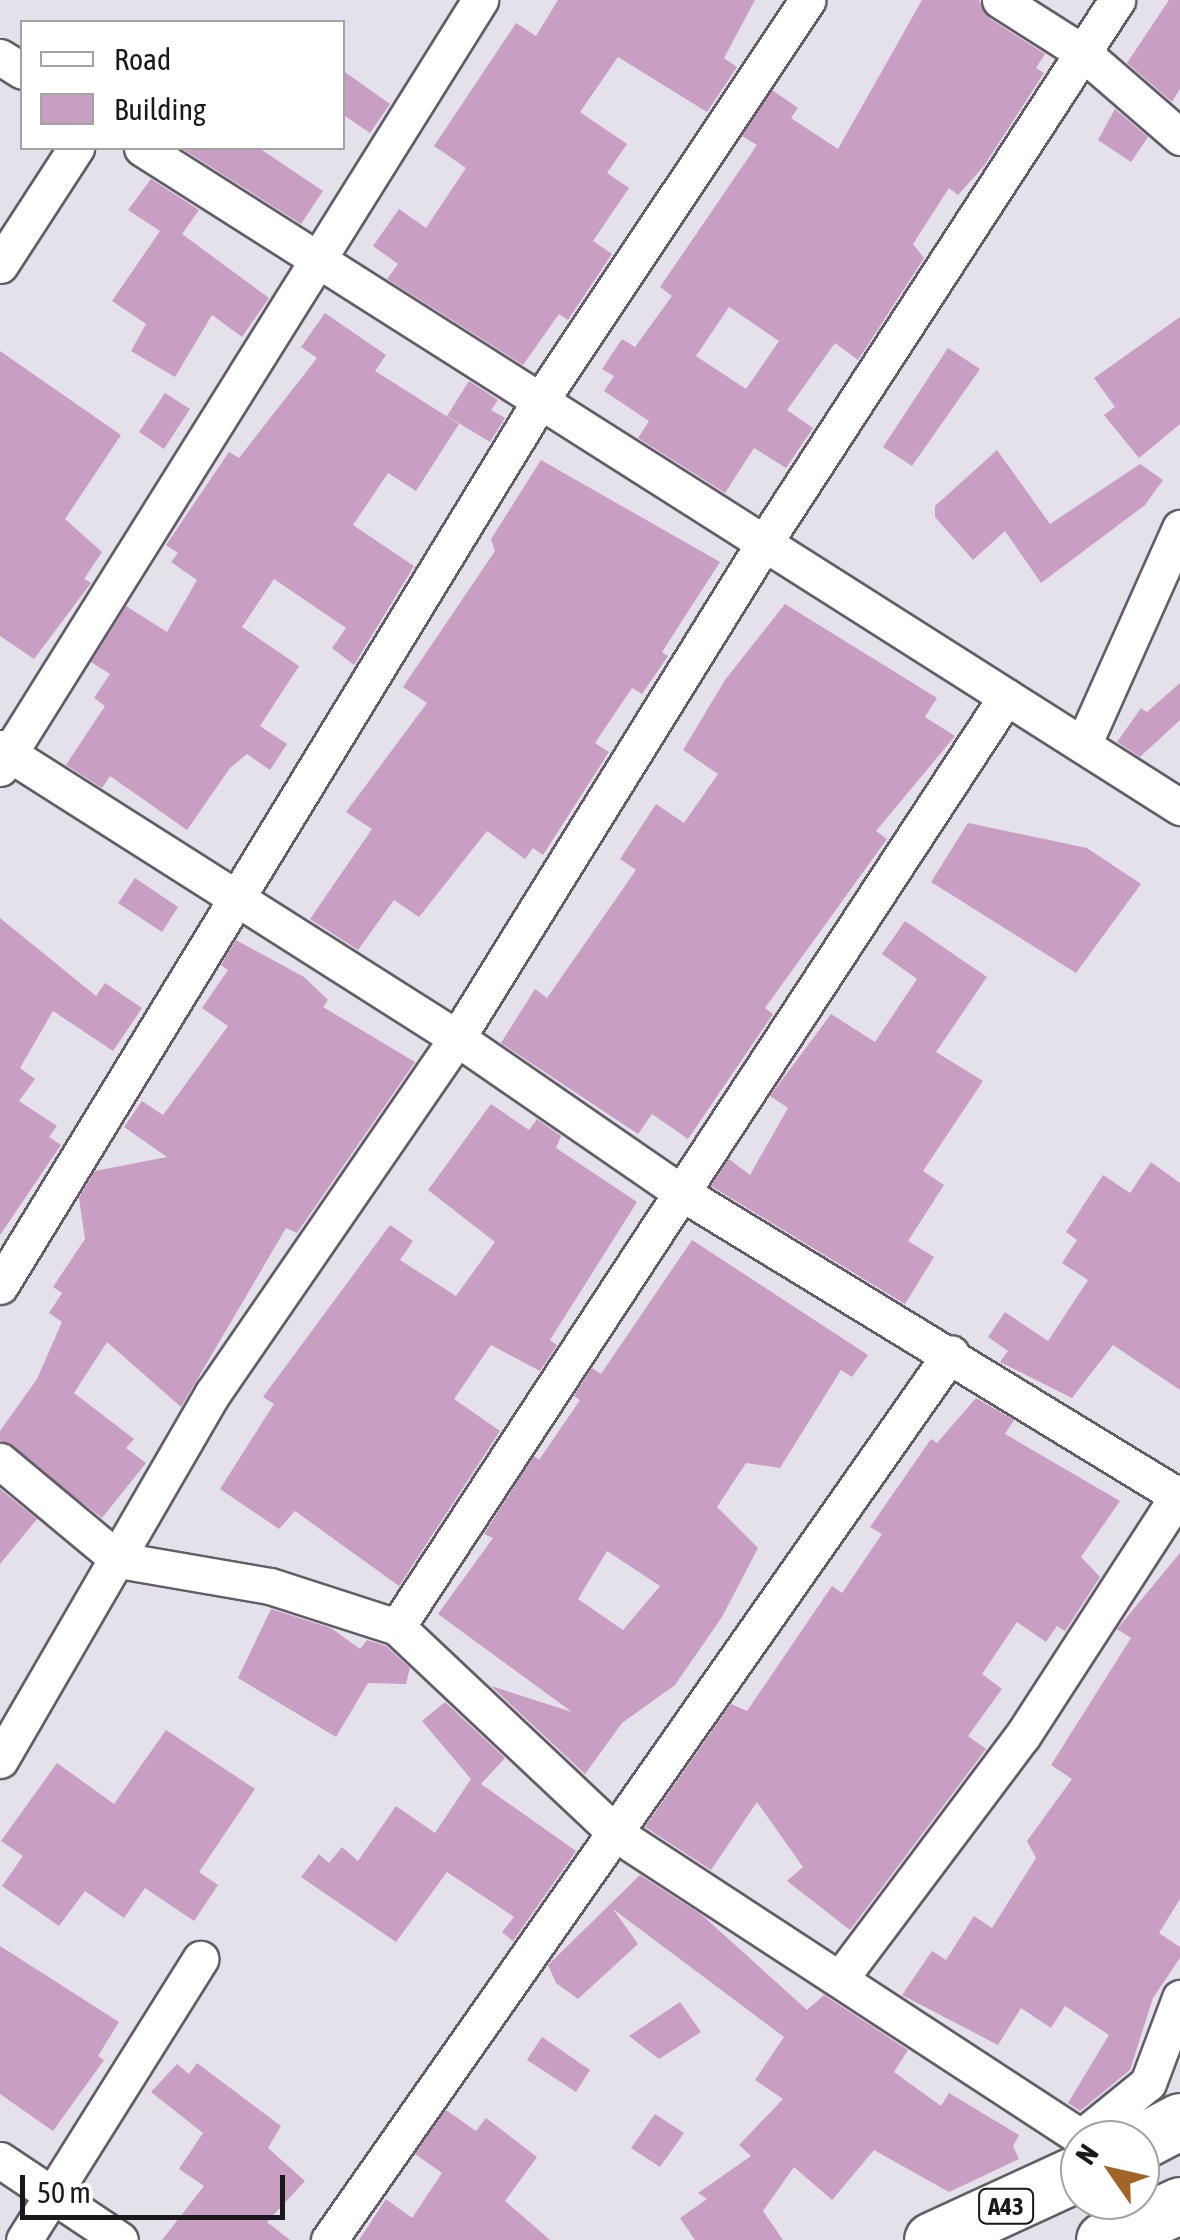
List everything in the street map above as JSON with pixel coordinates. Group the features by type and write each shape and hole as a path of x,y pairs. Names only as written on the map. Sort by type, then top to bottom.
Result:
{"highway":[{"name":"A43","path":"932,2240 1060,2163"},
{"path":"1104,2240 1180,2204"}],"street":[{"path":"480,0 3,757 457,1038 682,1193 952,1353 1179,1495 1022,1735 842,1976"},
{"path":"0,1286 233,897 540,400 807,0"},
{"path":"1000,0 1082,52 1180,137"},
{"path":"0,1760 213,1393 457,1038 764,543 1118,0"},
{"path":"0,266 75,150"},
{"path":"145,150 1180,807"},
{"path":"1084,745 1180,528"},
{"path":"396,1627 1006,697"},
{"path":"330,2240 618,1835 952,1353"},
{"path":"0,1461 119,1560 270,1586 396,1627 618,1835 842,1976 1060,2132"},
{"path":"24,2240 200,1959"},
{"path":"1112,2120 1148,2083 1180,1998"},
{"path":"0,2160 120,2240"}],"building":[{"path":"558,0 755,0 724,58 737,67 707,112 618,57 580,112 627,144 607,173 629,188 593,241 612,254 568,320 559,314 523,365 387,279 398,264 373,246 399,209 426,228 466,168 434,146 516,23 536,36"},
{"path":"922,0 979,0 989,18 1045,54 1036,68 1044,73 984,166 958,195 949,188 913,244 924,258 858,360 835,343 787,410 813,428 786,468 754,448 725,493 638,438 649,421 604,391 614,376 602,369 622,339 635,347 672,296 660,287 757,145 742,136 772,90 798,108 791,118 838,149","holes":["729,307 779,341 746,389 696,356"]},
{"path":"1169,0 1180,0 1180,89 1172,102 1127,63"},
{"path":"345,72 390,104 370,133 345,116"},
{"path":"1115,109 1148,137 1131,162 1098,140"},
{"path":"184,150 262,150 323,191 301,224"},
{"path":"151,179 199,210 182,234 269,298 242,337 212,315 175,377 131,351 146,324 112,301 160,231 128,210"},
{"path":"325,313 386,355 375,371 459,424 416,491 388,473 353,525 414,566 354,665 332,648 346,628 274,579 242,627 299,666 260,726 287,744 270,770 247,754 230,768 187,830 110,776 102,788 66,765 105,706 94,698 110,674 91,662 126,606 167,632 197,580 171,562 178,553 166,545 229,452 239,458 317,358 301,347"},
{"path":"1180,317 1180,424 1139,458 1104,415 1115,407 1094,378"},
{"path":"948,348 980,369 912,466 883,447"},
{"path":"0,351 121,435 65,519 102,552 84,579 91,583 34,659 0,636"},
{"path":"469,381 498,400 491,410 505,418 490,442 447,416"},
{"path":"165,393 190,409 164,449 139,432"},
{"path":"997,450 1050,524 1140,464 1163,480 1145,505 1041,583 1005,531 973,560 935,517 935,506"},
{"path":"541,460 720,562 662,652 668,656 642,694 632,688 595,743 609,752 543,855 533,848 525,859 487,831 419,917 394,900 358,950 310,919 372,829 346,812 427,703 403,687 495,551 491,539"},
{"path":"785,604 937,698 925,717 955,736 876,831 887,839 765,1008 773,1014 688,1139 652,1114 638,1134 501,1043 535,989 547,998 636,870 620,859 656,804 684,823 718,774 683,750 725,680"},
{"path":"1180,683 1180,720 1140,757 1117,742 1141,708 1147,712"},
{"path":"968,823 1087,848 1141,884 1076,973 931,882"},
{"path":"135,878 178,907 162,932 118,903"},
{"path":"0,918 96,996 105,983 142,1008 113,1051 53,1011 20,1068 35,1079 19,1101 57,1126 49,1137 61,1145 0,1235"},
{"path":"905,921 987,977 936,1052 983,1081 923,1171 944,1185 908,1241 934,1257 905,1304 711,1186 729,1159 750,1175 788,1108 770,1096 831,1014 875,1042 917,979 882,954"},
{"path":"236,940 304,977 328,1000 323,1007 415,1062 297,1233 286,1228 181,1407 107,1342 74,1393 134,1439 126,1448 146,1463 102,1518 0,1440 0,1431 37,1379 62,1322 49,1313 62,1293 53,1287 85,1239 79,1198 95,1171 167,1157 124,1127 142,1101 163,1115 228,1026 202,1008 228,970 221,965"},
{"path":"491,1104 529,1130 537,1119 561,1136 556,1148 637,1202 550,1340 557,1345 540,1371 491,1345 454,1399 500,1431 399,1586 295,1511 279,1529 220,1489 274,1404 263,1397 390,1225 413,1241 400,1260 456,1296 495,1242 428,1190"},
{"path":"1151,1162 1180,1183 1180,1390 1113,1345 1072,1398 1000,1362 1008,1351 988,1337 1005,1312 1048,1341 1088,1280 1062,1263 1077,1240 1066,1232 1103,1175 1130,1193"},
{"path":"692,1240 868,1355 852,1377 841,1370 780,1468 746,1463 717,1507 758,1548 722,1617 675,1685 622,1723 585,1774 491,1686 572,1712 438,1614 493,1538 484,1534 534,1456 539,1460 580,1400 574,1396 592,1368 601,1374","holes":["607,1551 660,1586 623,1630 578,1599"]},
{"path":"976,1398 1014,1420 1005,1434 1120,1501 1081,1557 1100,1577 1065,1631 1057,1626 1046,1642 1017,1622 982,1674 1002,1689 968,1736 986,1749 850,1930 787,1881 803,1867 757,1802 711,1870 645,1827 731,1704 747,1711 832,1586 842,1593 882,1534 870,1527 931,1439 937,1443"},
{"path":"0,1489 37,1519 0,1564"},
{"path":"1180,1553 1180,1899 1159,1933 1180,1947 1180,1958 1153,1998 1130,2070 1080,2111 1068,2103 1109,2035 1065,2006 1051,2028 1021,2008 998,2045 902,1995 932,1951 946,1960 974,1916 992,1928 1036,1858 1027,1841 1072,1779 1051,1765 1131,1638 1117,1629"},
{"path":"271,1609 331,1628 360,1649 367,1640 386,1646 410,1668 406,1684 368,1683 336,1737 238,1678"},
{"path":"445,1702 505,1758 481,1784 576,1851 513,1941 502,1932 514,1917 447,1872 396,1942 301,1877 319,1854 329,1863 342,1847 358,1861 396,1806 435,1833 471,1779 422,1721"},
{"path":"166,1730 255,1789 199,1872 218,1885 194,1921 145,1888 124,1918 85,1891 59,1926 2,1886 23,1856 1,1841 57,1763 114,1804"},
{"path":"640,1875 702,1915 807,2010 824,1995 908,2050 894,2072 941,2106 949,2093 1019,2135 1013,2146 1019,2159 949,2192 874,2150 832,2200 794,2167 763,2211 783,2240 695,2240 680,2218 707,2199 698,2193 751,2156 739,2145 783,2099 755,2080 784,2037 613,1909 638,1944 578,1999 556,1983 548,1965"},
{"path":"0,1946 119,2022 98,2056 104,2060 53,2131 0,2094"},
{"path":"680,2002 701,2032 659,2059 629,2036"},
{"path":"542,2037 590,2070 576,2092 527,2060"},
{"path":"197,2063 281,2126 268,2148 305,2181 267,2222 290,2240 162,2240 204,2186 179,2169 203,2133 151,2092 177,2064 189,2074"},
{"path":"446,2110 476,2131 486,2118 537,2157 505,2201 550,2240 359,2240 386,2199 412,2218 442,2173 415,2154"},
{"path":"655,2114 684,2133 660,2167 631,2148"}]}
